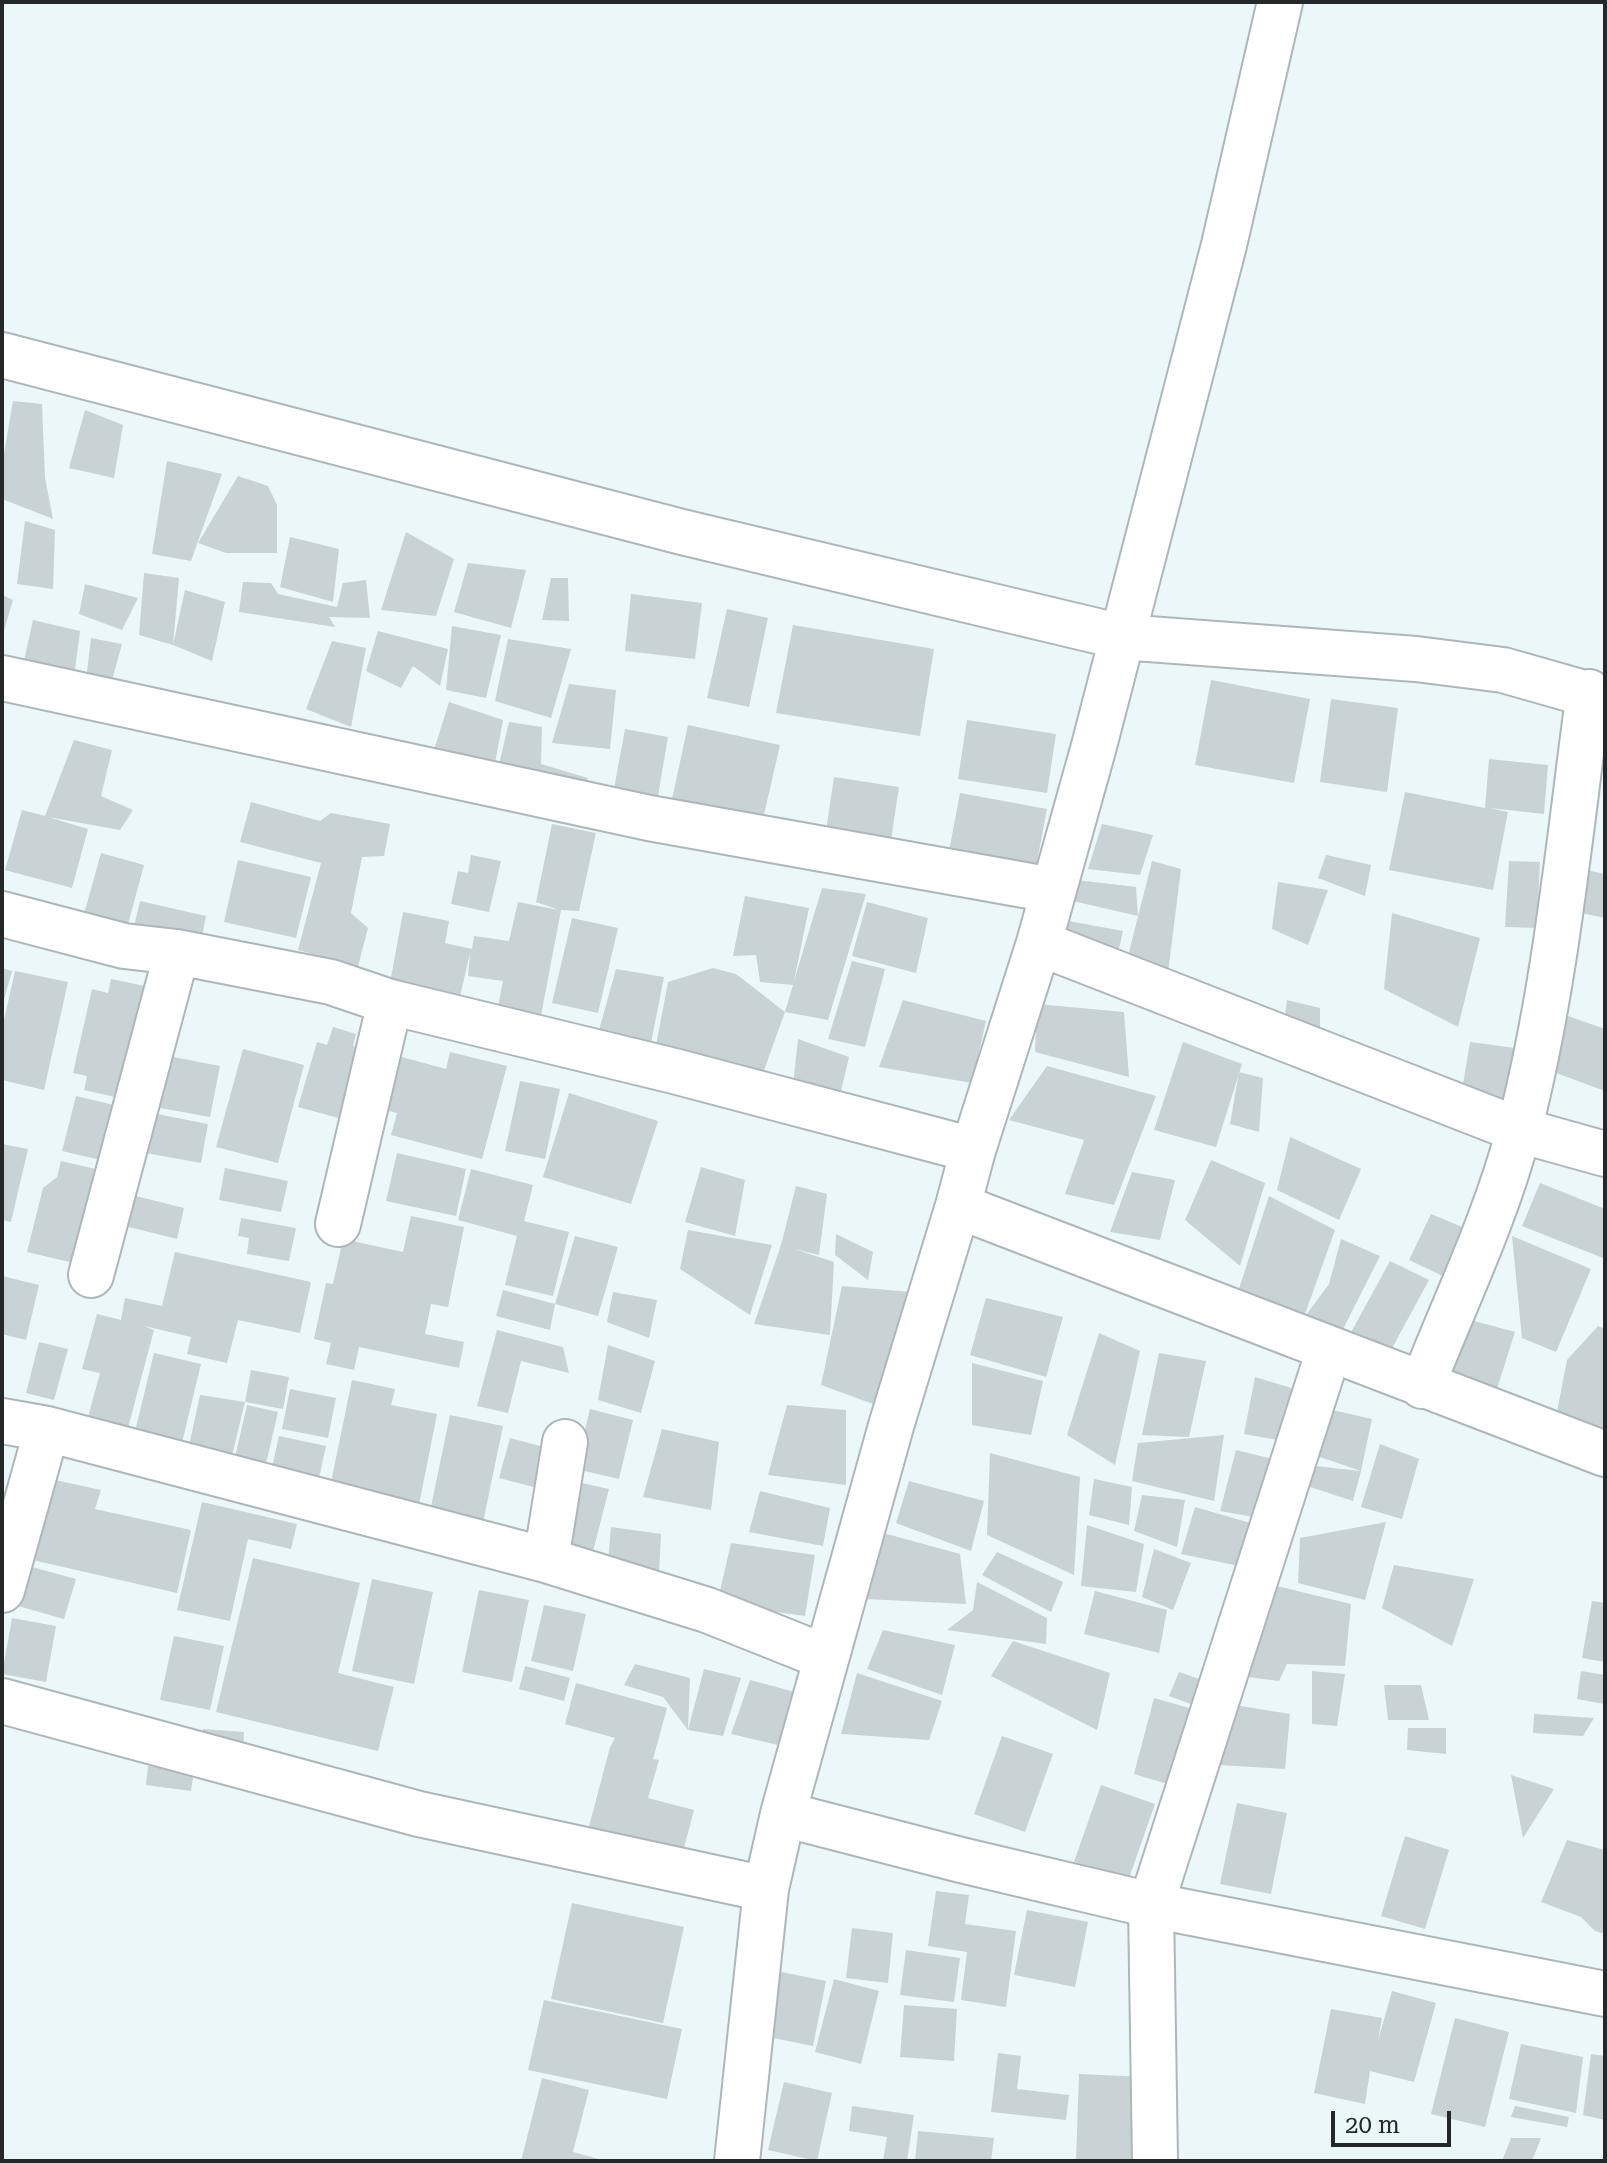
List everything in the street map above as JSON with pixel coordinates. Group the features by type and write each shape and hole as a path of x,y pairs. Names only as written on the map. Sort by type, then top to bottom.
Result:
{"street":[{"path":"737,2161 766,1889 783,1814 891,1426 973,1150 1039,943 1094,746 1224,245 1280,2"},
{"path":"2,355 682,532 1122,637 1416,659 1503,670 1597,696 1552,969 1519,1130 1494,1204 1422,1386"},
{"path":"2,678 649,818 1052,890"},
{"path":"2,914 124,946 177,952 331,982 390,1002 674,1071 973,1150"},
{"path":"1039,943 1519,1130 1605,1154"},
{"path":"91,1275 177,952"},
{"path":"338,1224 390,1002"},
{"path":"958,1206 1605,1454"},
{"path":"1155,2161 1151,1905 1329,1350"},
{"path":"2,1421 47,1429 546,1560 707,1610 825,1657"},
{"path":"2,1590 47,1429"},
{"path":"546,1560 565,1442"},
{"path":"2,1701 419,1814 766,1889"},
{"path":"783,1814 1151,1905 1605,1994"}],"building":[{"path":"13,401 42,404 45,478 53,519 2,499 2,465"},
{"path":"85,410 123,425 114,478 69,468"},
{"path":"167,461 222,474 191,561 152,554"},
{"path":"238,476 268,486 277,505 277,553 226,553 198,543"},
{"path":"25,521 55,530 53,589 17,584"},
{"path":"406,532 454,559 436,616 381,610"},
{"path":"290,537 339,549 333,602 280,587"},
{"path":"468,563 526,570 511,628 454,612"},
{"path":"144,573 179,578 173,645 139,635"},
{"path":"551,578 568,578 569,621 542,620"},
{"path":"366,580 370,618 329,617 335,627 239,612 243,582 271,583 278,594 337,607 343,583"},
{"path":"85,584 138,598 122,630 79,614"},
{"path":"185,590 225,602 212,661 173,645"},
{"path":"631,594 702,603 695,659 625,651"},
{"path":"2,595 13,600 3,634 2,633"},
{"path":"727,609 768,618 749,707 707,698"},
{"path":"33,620 80,631 74,677 23,665"},
{"path":"793,625 934,649 920,736 776,713"},
{"path":"452,626 501,635 486,698 446,690"},
{"path":"378,631 448,649 440,686 413,666 401,688 366,671"},
{"path":"91,638 122,644 111,684 87,672"},
{"path":"508,639 571,649 551,718 495,701"},
{"path":"332,641 366,648 351,727 306,709"},
{"path":"1211,680 1310,699 1294,783 1195,765"},
{"path":"569,684 616,690 610,749 552,743"},
{"path":"1331,699 1398,708 1387,792 1320,782"},
{"path":"449,702 503,720 495,763 433,753"},
{"path":"967,720 1056,734 1047,793 958,779"},
{"path":"509,722 542,727 541,764 588,778 584,786 497,773"},
{"path":"688,725 780,745 763,819 672,799"},
{"path":"625,729 668,737 657,802 613,794"},
{"path":"74,740 112,750 101,796 133,810 120,830 48,817 88,829 72,888 5,870 22,810 45,816"},
{"path":"1489,759 1548,765 1544,814 1489,808 1508,812 1493,890 1389,870 1405,792 1485,808"},
{"path":"834,777 899,787 891,840 826,831"},
{"path":"960,793 1047,809 1036,867 949,851"},
{"path":"251,802 320,821 331,813 390,824 384,856 362,857 351,913 368,928 355,978 327,971 330,959 298,950 321,863 240,842"},
{"path":"552,824 596,833 579,911 561,910 540,1021 497,1012 503,981 468,976 470,953 459,1001 388,994 403,912 449,921 445,943 472,949 474,936 509,941 518,902 559,910 536,902"},
{"path":"1102,824 1153,835 1140,875 1088,869"},
{"path":"101,853 144,865 124,939 84,914"},
{"path":"471,855 501,861 489,912 451,904 458,871 468,873"},
{"path":"1326,855 1371,865 1365,896 1318,878"},
{"path":"238,860 311,877 296,938 224,922"},
{"path":"1152,861 1181,869 1167,981 1126,964"},
{"path":"1509,861 1540,862 1537,928 1505,927"},
{"path":"1577,868 1605,874 1605,918 1567,910"},
{"path":"1068,879 1136,887 1138,916 1064,899"},
{"path":"1278,882 1328,890 1308,945 1272,929"},
{"path":"822,888 866,894 828,1020 785,1012 793,985 760,982 756,955 733,956 745,896 809,908 794,981"},
{"path":"140,901 206,916 199,950 132,935"},
{"path":"867,902 928,918 916,973 852,956"},
{"path":"1392,913 1480,938 1458,1027 1384,989"},
{"path":"572,918 618,928 598,1013 552,1003"},
{"path":"1063,920 1123,931 1115,966 1060,943"},
{"path":"852,961 885,969 865,1047 828,1039"},
{"path":"2,968 12,971 3,1003 2,1003"},
{"path":"713,968 736,974 785,1012 763,1073 653,1061 668,982"},
{"path":"616,969 664,977 651,1043 598,1034"},
{"path":"15,971 68,982 44,1090 2,1080 2,1029"},
{"path":"111,979 145,986 119,1098 84,1090 87,1076 73,1073 92,989 108,993"},
{"path":"903,1000 986,1021 972,1083 879,1067"},
{"path":"1287,1000 1320,1008 1320,1046 1283,1031"},
{"path":"1037,1004 1124,1012 1129,1077 1035,1052"},
{"path":"1568,1016 1605,1029 1605,1091 1548,1070"},
{"path":"333,1027 356,1034 353,1046 373,1052 353,1122 298,1107 317,1042 327,1045"},
{"path":"798,1039 849,1057 837,1108 792,1094"},
{"path":"1183,1042 1242,1064 1216,1147 1154,1130"},
{"path":"1470,1042 1515,1048 1510,1108 1460,1102"},
{"path":"243,1049 304,1065 278,1163 216,1147"},
{"path":"450,1052 507,1066 482,1159 391,1135 397,1113 372,1107 387,1053 446,1069"},
{"path":"158,1054 220,1066 210,1117 149,1106"},
{"path":"1047,1066 1156,1096 1114,1205 1065,1194 1084,1140 1009,1120"},
{"path":"1239,1072 1263,1078 1259,1132 1230,1124"},
{"path":"520,1081 560,1089 545,1159 505,1151"},
{"path":"569,1093 658,1121 631,1204 543,1177"},
{"path":"76,1096 118,1106 105,1161 62,1151"},
{"path":"147,1112 208,1124 201,1163 140,1152"},
{"path":"1290,1137 1361,1169 1339,1220 1277,1190"},
{"path":"2,1144 28,1149 11,1222 2,1220"},
{"path":"397,1153 466,1169 456,1216 386,1201"},
{"path":"1211,1160 1265,1183 1240,1266 1185,1220"},
{"path":"61,1161 100,1170 78,1264 27,1252 43,1188 57,1177"},
{"path":"701,1167 745,1180 735,1236 685,1222"},
{"path":"225,1168 288,1181 281,1212 219,1200"},
{"path":"471,1169 533,1185 524,1221 569,1232 553,1296 505,1285 517,1236 458,1220"},
{"path":"1132,1172 1175,1180 1160,1240 1110,1232"},
{"path":"1540,1183 1605,1209 1603,1258 1522,1226"},
{"path":"796,1186 827,1194 819,1255 794,1249 834,1262 830,1335 754,1324 781,1245"},
{"path":"128,1194 184,1208 177,1239 121,1225"},
{"path":"1269,1196 1335,1230 1304,1317 1238,1292"},
{"path":"1431,1214 1474,1232 1451,1280 1409,1260"},
{"path":"411,1216 464,1227 448,1307 431,1304 425,1334 464,1342 459,1368 359,1347 354,1370 326,1364 331,1343 314,1339 326,1283 333,1284 343,1239 403,1252"},
{"path":"241,1218 296,1228 289,1261 247,1254 249,1238 238,1236"},
{"path":"688,1230 772,1245 750,1315 680,1269"},
{"path":"836,1234 873,1252 868,1280 835,1255"},
{"path":"575,1236 618,1247 598,1316 555,1304"},
{"path":"1512,1236 1591,1269 1556,1352 1522,1338"},
{"path":"1341,1239 1380,1256 1335,1345 1298,1326 1329,1284"},
{"path":"175,1252 311,1282 300,1333 238,1320 227,1363 187,1354 191,1337 144,1326 154,1330 124,1443 84,1432 100,1373 82,1369 97,1314 121,1320 125,1298 162,1306"},
{"path":"1390,1261 1429,1280 1384,1363 1343,1347"},
{"path":"2,1276 39,1285 26,1340 2,1334"},
{"path":"842,1286 911,1292 873,1404 821,1385"},
{"path":"503,1290 555,1304 550,1330 496,1316"},
{"path":"613,1292 657,1300 649,1338 607,1322"},
{"path":"986,1298 1063,1317 1046,1377 970,1355"},
{"path":"1463,1318 1515,1332 1494,1398 1441,1377"},
{"path":"1598,1326 1605,1329 1605,1432 1599,1434 1557,1412 1567,1360"},
{"path":"497,1330 563,1347 569,1373 521,1361 508,1413 477,1406"},
{"path":"1099,1333 1140,1351 1115,1465 1067,1435"},
{"path":"39,1342 68,1349 54,1400 26,1393"},
{"path":"608,1345 655,1361 641,1413 598,1400"},
{"path":"154,1353 201,1364 179,1455 132,1444"},
{"path":"1159,1353 1206,1361 1189,1437 1142,1435"},
{"path":"972,1363 1043,1381 1031,1435 972,1425"},
{"path":"251,1370 289,1377 283,1409 245,1402"},
{"path":"1255,1377 1308,1393 1289,1442 1244,1434"},
{"path":"352,1380 395,1389 391,1405 437,1414 419,1505 330,1487"},
{"path":"290,1389 336,1398 328,1438 282,1429"},
{"path":"200,1395 245,1402 230,1464 187,1455"},
{"path":"247,1405 278,1412 263,1477 232,1470"},
{"path":"787,1405 846,1410 846,1485 768,1475"},
{"path":"590,1409 633,1420 619,1479 576,1469"},
{"path":"1328,1409 1372,1419 1361,1471 1314,1455"},
{"path":"450,1415 503,1426 481,1532 428,1521"},
{"path":"662,1429 719,1442 711,1510 643,1497"},
{"path":"1224,1435 1214,1501 1132,1481 1138,1443"},
{"path":"279,1436 326,1446 316,1492 269,1481"},
{"path":"510,1438 551,1449 541,1489 499,1478"},
{"path":"1380,1444 1419,1459 1402,1519 1361,1507"},
{"path":"1236,1450 1273,1459 1265,1519 1220,1511"},
{"path":"990,1453 1080,1477 1074,1575 987,1535"},
{"path":"1306,1465 1361,1471 1353,1501 1304,1485"},
{"path":"46,1478 101,1490 95,1509 191,1530 177,1593 28,1559"},
{"path":"1094,1479 1132,1487 1129,1525 1089,1515"},
{"path":"573,1481 609,1489 590,1563 555,1555"},
{"path":"909,1481 984,1501 971,1551 896,1523"},
{"path":"760,1491 830,1508 823,1546 749,1532"},
{"path":"1142,1495 1185,1500 1177,1547 1134,1531"},
{"path":"202,1502 297,1524 291,1549 248,1539 230,1621 177,1610"},
{"path":"1195,1507 1261,1526 1244,1567 1181,1554"},
{"path":"1386,1522 1365,1600 1298,1583 1300,1538"},
{"path":"1087,1525 1144,1544 1136,1592 1081,1586"},
{"path":"611,1527 661,1534 659,1574 608,1562"},
{"path":"876,1531 960,1554 966,1604 865,1599"},
{"path":"731,1543 815,1555 805,1616 717,1604"},
{"path":"1154,1549 1191,1563 1173,1610 1142,1597"},
{"path":"997,1552 1063,1582 1051,1612 982,1575"},
{"path":"253,1558 360,1583 338,1673 394,1687 378,1751 216,1712"},
{"path":"25,1565 76,1579 64,1619 14,1605"},
{"path":"1394,1565 1474,1579 1452,1646 1382,1608"},
{"path":"372,1579 433,1592 414,1684 352,1671"},
{"path":"977,1582 1047,1618 1046,1644 947,1630 973,1610"},
{"path":"1277,1586 1351,1604 1345,1666 1287,1664 1279,1681 1247,1677"},
{"path":"479,1590 529,1600 512,1682 462,1672"},
{"path":"1095,1591 1167,1610 1159,1653 1084,1634"},
{"path":"1592,1601 1605,1603 1605,1662 1582,1658"},
{"path":"544,1605 586,1614 573,1671 531,1661"},
{"path":"12,1618 56,1626 46,1682 2,1674"},
{"path":"883,1630 955,1645 942,1695 867,1669"},
{"path":"174,1636 224,1646 210,1710 160,1700"},
{"path":"1013,1641 1110,1673 1097,1730 991,1676"},
{"path":"635,1664 690,1678 688,1730 663,1697 624,1685"},
{"path":"525,1666 570,1678 564,1701 519,1689"},
{"path":"704,1669 741,1678 723,1736 688,1730"},
{"path":"1312,1671 1345,1674 1337,1726 1312,1724"},
{"path":"1581,1671 1605,1675 1604,1704 1577,1699"},
{"path":"1179,1672 1216,1685 1207,1710 1169,1696"},
{"path":"857,1673 942,1701 929,1740 841,1734"},
{"path":"750,1680 795,1692 782,1746 731,1734"},
{"path":"576,1683 667,1708 653,1759 659,1760 648,1798 694,1810 681,1859 587,1834 615,1738 565,1724"},
{"path":"1384,1685 1421,1685 1429,1720 1388,1720"},
{"path":"1154,1698 1203,1712 1181,1788 1134,1774"},
{"path":"1228,1704 1290,1714 1285,1769 1220,1765"},
{"path":"1534,1714 1594,1718 1583,1736 1533,1733"},
{"path":"1408,1728 1446,1728 1446,1754 1407,1750"},
{"path":"203,1729 244,1732 243,1750 202,1747"},
{"path":"1002,1736 1053,1754 1025,1832 974,1814"},
{"path":"148,1766 194,1771 191,1791 146,1785"},
{"path":"1511,1775 1554,1789 1523,1838"},
{"path":"1101,1785 1155,1804 1128,1881 1074,1862"},
{"path":"1237,1803 1287,1813 1271,1894 1220,1884"},
{"path":"1405,1836 1449,1850 1425,1929 1381,1916"},
{"path":"1567,1840 1605,1850 1605,1934 1595,1931 1581,1917 1541,1902"},
{"path":"936,1891 969,1895 965,1924 1016,1931 1006,2007 961,2000 967,1952 928,1946"},
{"path":"572,1903 684,1927 663,2023 551,1999"},
{"path":"1027,1910 1088,1922 1075,1987 1014,1975"},
{"path":"852,1928 893,1933 888,1983 846,1978"},
{"path":"906,1950 960,1958 954,2002 900,1995"},
{"path":"777,1971 826,1981 813,2046 763,2036"},
{"path":"834,1979 879,1991 861,2064 815,2052"},
{"path":"1392,1991 1436,2003 1414,2082 1370,2071 1365,2104 1314,2093 1331,2009 1382,2018 1378,2041"},
{"path":"544,2000 682,2029 667,2099 528,2070"},
{"path":"904,2005 957,2009 954,2061 900,2057"},
{"path":"1455,2018 1509,2032 1485,2127 1431,2114"},
{"path":"1521,2044 1583,2057 1576,2113 1509,2099"},
{"path":"998,2053 1021,2056 1017,2089 1069,2095 1066,2120 991,2112"},
{"path":"1591,2054 1605,2056 1605,2120 1583,2115"},
{"path":"1079,2074 1147,2077 1144,2161 1076,2161"},
{"path":"542,2078 589,2090 573,2152 606,2161 521,2161"},
{"path":"784,2082 832,2093 817,2161 768,2150"},
{"path":"852,2106 914,2115 907,2161 883,2161 887,2137 849,2131"},
{"path":"1515,2106 1569,2117 1567,2127 1511,2117"},
{"path":"918,2131 994,2138 991,2161 915,2161"},
{"path":"1511,2138 1541,2138 1532,2161 1502,2161"}]}
